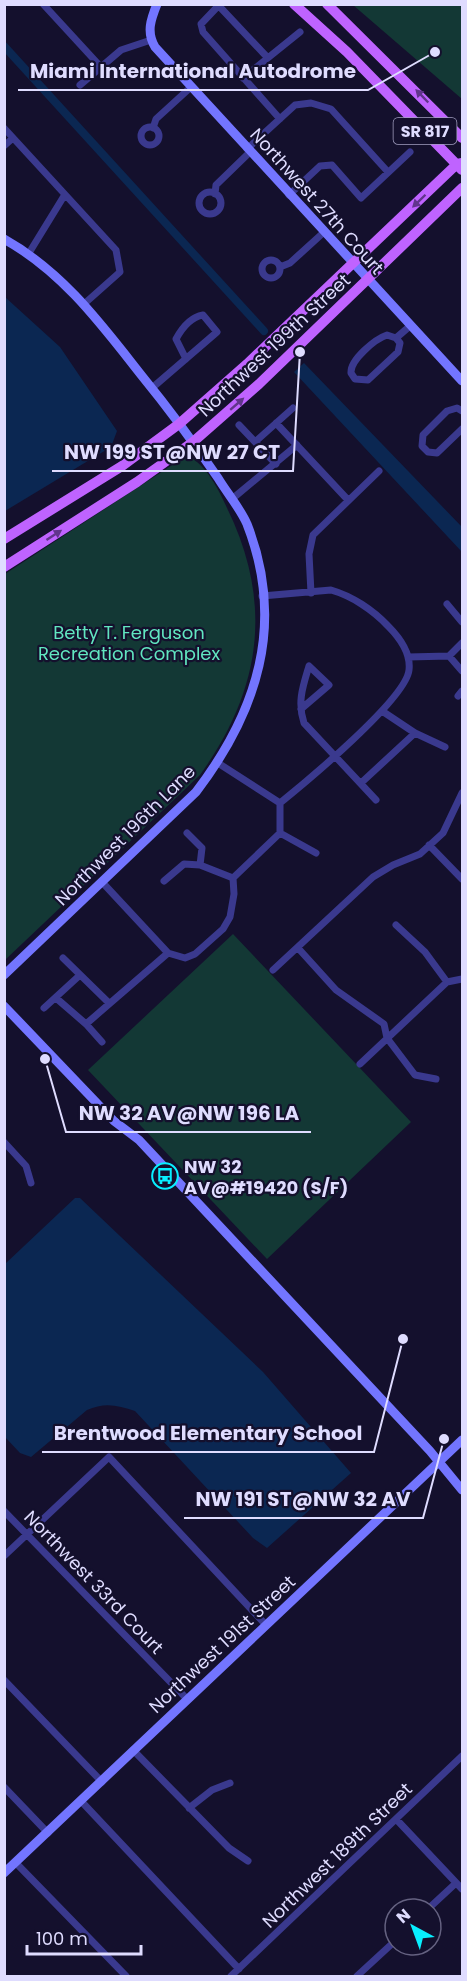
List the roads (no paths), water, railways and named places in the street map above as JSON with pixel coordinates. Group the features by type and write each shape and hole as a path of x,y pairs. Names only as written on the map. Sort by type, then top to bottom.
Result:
{"main road":[{"name":"SR 817","path":"327,4 462,138"},
{"name":"SR 817","path":"301,7 461,166"},
{"name":"Northwest 199th Street","path":"4,539 122,466 179,424 461,166"},
{"name":"Northwest 199th Street","path":"4,567 137,482 193,442 259,384 462,188"}],"street":[{"path":"44,4 100,66"},
{"path":"80,85 121,50 151,40 149,26 157,4"},
{"path":"267,57 220,5 201,24 203,32 280,118"},
{"path":"243,78 300,32"},
{"name":"Northwest 27th Court","path":"151,40 323,233 462,381"},
{"path":"153,128 156,119 191,87"},
{"path":"215,194 216,185 248,150 295,105 311,103 326,106 388,172"},
{"path":"4,128 116,250 120,272 84,304"},
{"path":"4,146 14,138"},
{"path":"289,195 320,166 332,165 361,198 410,152"},
{"path":"29,253 64,196"},
{"path":"280,267 290,263 323,233"},
{"name":"Northwest 196th Lane","path":"4,239 29,253 84,304 193,442 232,499 246,523 259,566 264,626 259,671 241,723 218,763 196,792 4,975"},
{"path":"152,388 186,359 217,332 204,315 196,316 181,330 176,339 186,359"},
{"path":"396,338 410,326"},
{"path":"392,335 396,338 400,343 398,352 368,380 355,379 351,373 352,364 382,336 392,335"},
{"path":"255,442 293,408"},
{"path":"462,411 457,408 447,411 423,435 422,446 428,452 437,453 462,429"},
{"path":"276,423 348,500"},
{"path":"239,425 276,464"},
{"path":"232,499 297,445"},
{"path":"311,593 309,554 313,535 380,471"},
{"path":"102,882 168,953 185,958 195,954 224,928 230,917 234,894 233,878 280,833 280,803 382,711 404,686 409,671 408,657 397,635 376,614 341,592 331,590 262,597"},
{"path":"447,604 462,622"},
{"path":"408,657 449,656 462,643"},
{"path":"449,656 462,671"},
{"path":"300,709 329,685 309,666 300,696 300,709 304,723 376,800"},
{"path":"382,711 415,733 445,747"},
{"path":"361,783 415,733"},
{"path":"218,763 280,803"},
{"path":"273,970 373,877 393,865 420,854 443,833 462,793"},
{"path":"187,833 202,848 200,865"},
{"path":"280,833 316,854"},
{"path":"429,845 462,879"},
{"path":"164,881 184,864 200,865 233,878"},
{"path":"396,925 425,952 447,982"},
{"path":"298,948 336,990 384,1024 387,1038 415,1075 436,1079"},
{"path":"86,1024 168,953"},
{"path":"63,958 108,1003"},
{"path":"44,1008 80,975"},
{"path":"360,1064 447,982 462,979"},
{"path":"56,998 86,1024 102,1042"},
{"path":"4,1006 114,1121 139,1140 462,1490"},
{"path":"4,1142 26,1166 31,1183"},
{"name":"Northwest 191st Street","path":"4,1873 462,1440"},
{"path":"4,1556 109,1457 266,1625"},
{"name":"Northwest 33rd Court","path":"4,1511 188,1699"},
{"path":"4,1680 102,1782"},
{"path":"134,1750 229,1848 248,1861"},
{"name":"Northwest 189th Street","path":"231,1977 462,1756"},
{"path":"189,1808 212,1790 230,1784"},
{"path":"4,1787 48,1833"},
{"path":"81,1802 239,1969"},
{"path":"396,1819 462,1889"},
{"path":"16,1863 126,1977"},
{"path":"440,1897 456,1882"},
{"path":"357,1977 383,1952"}],"water":[{"path":"5,297 60,347 117,431 111,447 5,511"},
{"path":"304,363 462,527 462,552 294,372"},
{"path":"75,1198 80,1198 263,1372 351,1473 267,1548 253,1538 135,1411 111,1405 87,1410 31,1457 20,1453 5,1437 5,1264"}],"waterway":[{"path":"4,46 264,331"}],"place":[{"name":"Miami International Autodrome","path":"435,52"},
{"name":"NW 199 ST@NW 27 CT","path":"300,352"},
{"name":"NW 32 AV@NW 196 LA","path":"45,1059"},
{"name":"NW 32 AV@#19420 (S/F)","path":"165,1176"},
{"name":"Brentwood Elementary School","path":"403,1339"},
{"name":"NW 191 ST@NW 32 AV","path":"444,1439"}],"park label":[{"name":"Betty T. Ferguson Recreation Complex","path":"129,642"}]}
